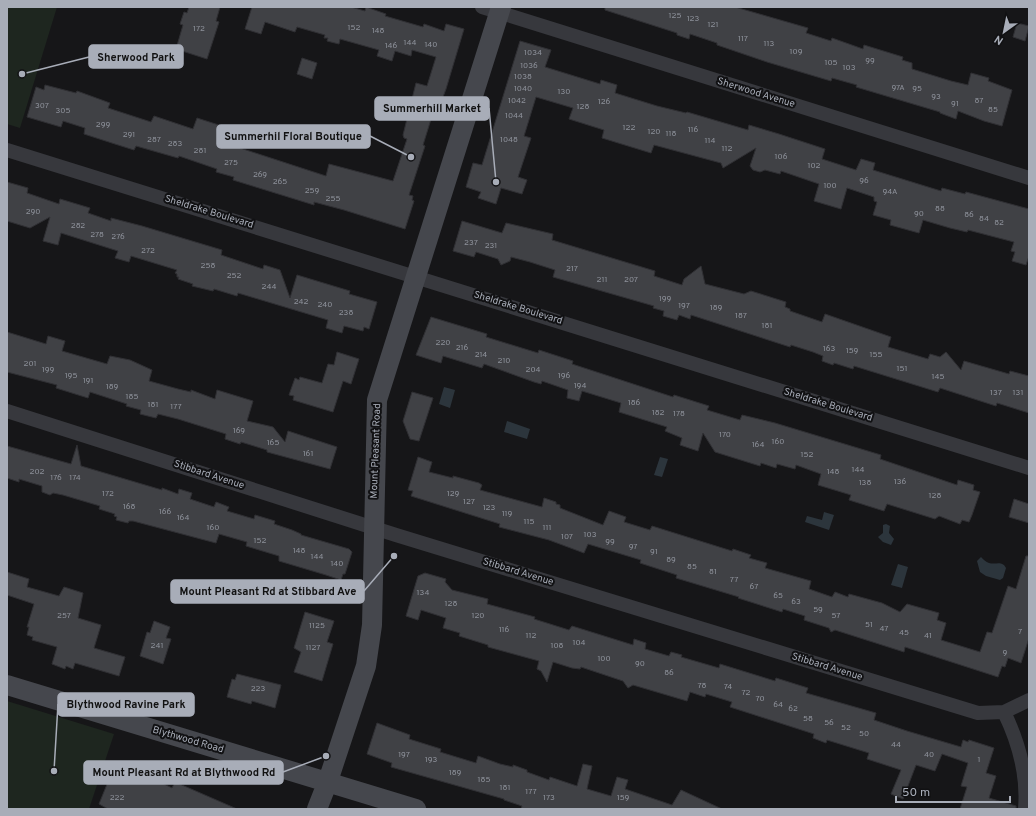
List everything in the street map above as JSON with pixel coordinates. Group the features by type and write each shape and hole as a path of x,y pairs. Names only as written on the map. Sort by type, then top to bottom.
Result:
{"main road":[{"name":"Mount Pleasant Road","path":"317,809 328,781 370,649 372,626 377,400 416,276 494,9"},
{"name":"Blythwood Road","path":"7,685 176,737 328,781 416,809"}],"street":[{"name":"Sherwood Avenue","path":"494,9 1029,178"},
{"name":"Sheldrake Boulevard","path":"7,150 416,276 1029,468"},
{"name":"Stibbard Avenue","path":"7,411 374,528 978,713 1004,712 1029,700"},
{"path":"1004,712 1014,733 1025,775 1025,809"}],"shaded area":[{"path":"7,7 57,7 20,128 7,124"},
{"path":"444,387 455,390 450,408 439,404"},
{"path":"507,421 530,429 527,439 504,432"},
{"path":"660,457 668,459 662,477 654,475"},
{"path":"824,512 834,515 829,530 805,522 807,516 822,520"},
{"path":"886,524 890,526 889,533 894,539 891,545 883,542 878,537 883,533 883,525"},
{"path":"981,557 989,563 1003,564 1006,568 1003,578 1000,580 986,576 980,572 977,561"},
{"path":"898,564 908,567 902,588 891,585"},
{"path":"7,701 114,734 89,809 7,809"}],"building":[{"path":"189,7 220,7 216,21 219,22 207,59 176,49 183,25 180,24 184,12 187,13"},
{"path":"252,7 351,7 365,11 366,7 386,14 385,16 423,27 424,24 444,31 446,24 464,29 446,89 435,118 432,116 423,145 425,146 409,195 413,196 412,200 414,201 405,229 314,202 314,205 233,180 234,177 216,172 217,169 179,156 178,158 136,146 134,150 115,144 84,134 85,128 63,121 61,127 27,117 36,87 44,90 45,85 76,93 77,91 110,103 108,108 151,122 154,116 193,129 197,118 228,128 225,138 241,143 240,148 326,176 329,164 393,181 407,139 404,138 403,135 416,83 427,86 436,57 412,50 411,56 395,51 392,61 377,56 379,50 340,39 339,44 327,41 328,38 324,38 325,35 297,27 295,32 265,22 261,34 245,29"},
{"path":"605,7 735,7 808,28 806,33 831,41 832,38 863,49 864,45 903,57 902,60 912,63 912,69 951,81 968,85 971,73 989,78 988,81 1012,90 1002,126 958,111 956,119 940,112 856,87 857,85 832,78 831,81 767,62 690,34 689,39 677,35 677,33 605,10"},
{"path":"1017,23 1029,26 1025,41 1013,37"},
{"path":"520,41 551,50 545,67 600,84 601,80 617,85 615,93 657,106 687,112 748,130 749,125 779,134 825,149 822,159 856,170 861,159 875,163 873,170 941,191 942,188 965,194 966,192 1029,209 1029,256 1026,265 1012,261 1015,252 1011,251 1014,242 968,230 967,232 950,228 923,220 919,233 890,225 891,220 873,215 877,202 874,201 874,197 847,188 841,209 814,201 819,184 781,171 780,174 765,170 760,172 753,170 750,166 756,148 723,168 721,163 654,145 651,153 602,138 604,130 569,119 573,108 536,97 524,136 531,138 518,177 527,180 522,194 501,188 496,204 478,198 481,192 466,187 473,163 482,165"},
{"path":"302,58 317,63 312,79 297,74"},
{"path":"7,182 28,188 27,193 59,204 60,199 90,208 88,213 111,221 111,218 142,226 222,250 221,255 263,269 264,265 280,270 290,298 297,275 350,291 349,294 377,302 369,329 364,327 363,331 344,326 342,333 326,328 328,320 238,293 237,296 214,289 213,291 192,286 193,284 178,279 179,277 177,277 177,274 175,273 177,270 131,256 129,262 115,258 118,251 61,233 58,245 43,241 50,217 30,228 7,221"},
{"path":"462,221 502,233 506,223 553,234 552,240 655,271 654,276 682,285 684,279 701,266 705,284 744,294 751,291 786,302 785,307 790,309 790,311 822,322 825,314 891,337 888,347 928,359 930,354 940,357 946,352 961,370 964,361 1009,374 1010,371 1029,376 1029,413 997,403 996,406 940,388 938,392 854,366 853,369 834,363 833,365 822,361 823,356 813,352 791,345 790,347 691,315 690,319 679,315 677,320 663,316 664,311 653,308 654,306 553,277 555,270 530,262 511,257 510,261 501,265 498,259 476,252 474,257 453,251"},
{"path":"431,317 487,334 486,337 538,353 539,350 573,361 572,364 673,397 674,395 709,406 707,410 740,420 742,415 775,423 881,455 880,459 957,485 958,480 974,485 973,490 980,492 969,522 962,520 960,524 939,516 935,519 887,504 884,511 849,500 851,495 818,485 821,474 796,465 795,469 777,464 776,468 761,463 760,466 715,452 703,433 698,451 680,445 682,438 665,431 667,427 619,412 621,403 582,391 579,401 567,398 568,390 542,381 541,384 534,382 484,364 482,368 443,356 441,363 416,355"},
{"path":"7,332 46,344 48,336 65,341 62,351 107,364 110,356 130,360 152,370 149,381 191,392 191,390 215,399 217,390 253,401 247,421 273,427 285,442 288,431 337,447 330,469 267,452 267,450 241,442 240,444 225,439 226,434 178,419 158,414 156,418 140,414 141,410 126,406 127,404 90,392 88,398 56,388 57,385 7,372"},
{"path":"337,352 359,359 351,384 343,381 333,412 293,400 294,396 289,395 295,378 299,380 300,377 322,383 328,364 334,365"},
{"path":"412,392 433,398 419,441 410,439 403,421"},
{"path":"77,445 81,466 162,490 162,488 178,494 179,489 192,493 190,499 214,507 216,502 229,507 227,511 254,519 255,515 275,521 274,524 292,530 301,535 349,549 352,552 345,574 343,574 341,580 279,561 279,556 246,546 247,542 219,534 216,543 133,521 129,521 128,523 116,520 117,517 114,516 115,514 99,509 100,506 63,495 53,493 50,495 42,492 42,486 19,479 19,482 7,478 7,446 71,464"},
{"path":"418,457 432,462 429,472 453,478 453,476 479,483 482,485 480,490 542,507 544,498 556,502 556,504 560,505 560,508 603,525 609,511 626,517 624,522 650,530 652,526 732,551 733,549 751,555 749,558 767,563 765,568 811,581 809,589 832,597 835,592 848,597 849,594 882,603 900,612 907,604 939,613 937,620 946,623 941,640 980,652 987,632 992,633 1008,586 1016,589 1026,556 1029,556 1029,638 1021,663 1008,658 1005,667 1002,666 998,677 905,647 904,652 835,630 831,632 829,628 804,620 805,616 783,609 782,612 676,578 677,575 640,563 641,560 588,544 584,553 549,540 499,527 500,524 411,496 413,491 408,490"},
{"path":"1014,499 1029,504 1029,523 1009,517"},
{"path":"7,572 29,579 27,587 59,596 64,587 83,593 78,618 101,625 94,648 125,657 119,676 75,663 73,669 66,666 65,669 52,664 57,647 32,640 33,637 27,635 29,627 27,627 34,604 7,595"},
{"path":"425,573 446,579 445,582 452,590 488,599 487,604 535,617 534,619 569,630 572,626 633,645 634,639 646,643 645,649 669,656 671,652 682,655 681,657 719,668 720,664 775,681 776,678 808,688 806,693 876,713 874,720 907,731 961,747 963,740 968,742 969,740 994,748 986,773 996,776 989,798 1016,806 1016,809 960,809 967,787 961,786 968,763 942,754 935,771 916,765 903,799 891,794 901,770 867,759 869,753 827,740 826,743 813,738 814,734 730,707 732,702 706,694 705,697 690,692 687,701 633,685 628,688 623,681 581,667 580,669 572,668 553,662 547,682 541,671 537,669 539,661 488,647 488,645 459,636 460,633 443,628 446,618 421,610 418,620 406,616 418,576"},
{"path":"305,612 334,621 327,642 333,644 322,681 294,672 301,652 294,648"},
{"path":"154,621 170,627 166,638 171,639 163,664 140,656 147,632 150,633"},
{"path":"237,674 281,685 275,708 252,701 251,704 227,697 232,679 235,680"},
{"path":"377,723 410,735 409,739 441,749 440,752 476,763 478,756 500,764 513,767 513,765 549,780 550,777 577,786 583,764 592,766 587,789 611,796 617,777 628,780 625,789 672,805 681,790 722,809 521,809 522,806 504,799 391,767 392,763 367,754"},
{"path":"114,767 145,780 150,777 172,788 175,782 237,809 108,809 99,804"}],"place":[{"name":"Sherwood Park","path":"22,74"},
{"name":"Summerhil Floral Boutique","path":"411,157"},
{"name":"Summerhill Market","path":"496,182"},
{"name":"Mount Pleasant Rd at Stibbard Ave","path":"394,556"},
{"name":"Mount Pleasant Rd at Blythwood Rd","path":"326,756"},
{"name":"Blythwood Ravine Park","path":"54,771"}]}
